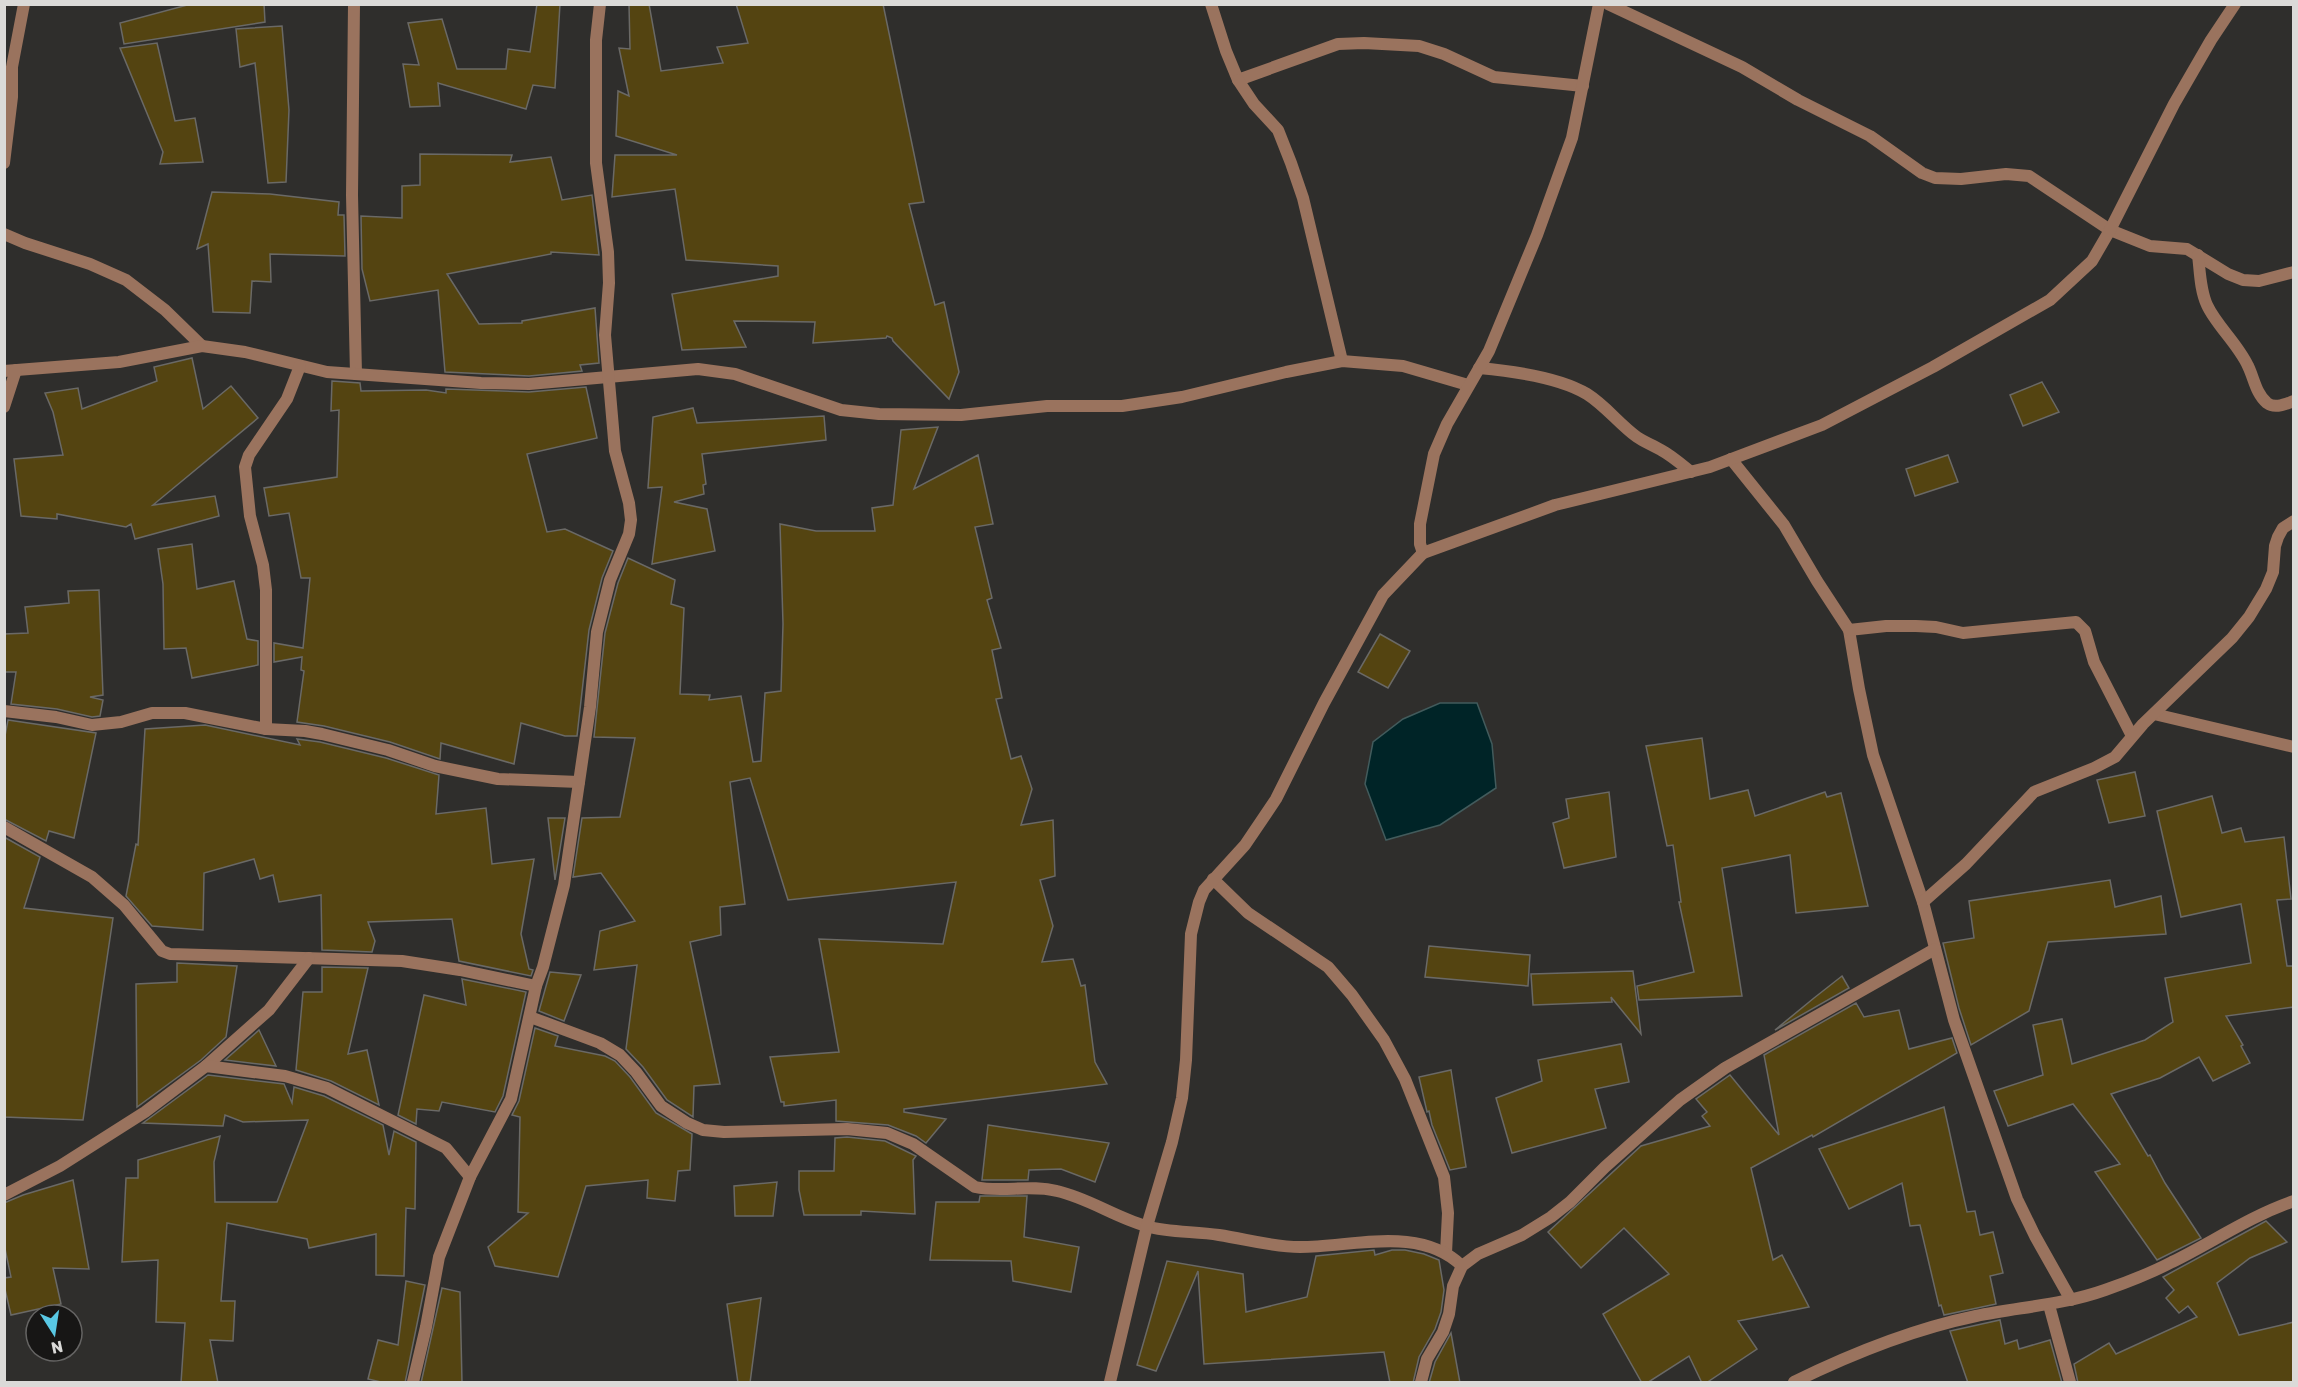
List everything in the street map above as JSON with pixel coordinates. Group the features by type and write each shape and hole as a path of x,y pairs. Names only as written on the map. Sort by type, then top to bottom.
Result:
{"street":[{"path":"4,162 12,97 12,67 24,4"},
{"path":"354,4 352,195 356,374"},
{"path":"413,1383 439,1257 470,1177 511,1099 536,986 564,885 590,707 597,632 610,580 629,534 631,520 629,503 615,451 605,335 609,283 608,252 596,163 596,40 600,4"},
{"path":"1211,4 1238,80 1254,104 1278,130 1291,163 1303,198 1342,361"},
{"path":"1424,553 1420,544 1420,524 1434,454 1440,437 1489,351 1541,225 1572,138 1599,4"},
{"path":"1608,4 1742,67 1798,100 1870,136 1922,173 1942,179 2006,174 2029,176 2110,230 2150,246 2179,248 2198,255 2228,274 2253,282 2294,272"},
{"path":"1110,1383 1147,1226 1172,1142 1184,1081 1191,934 1199,902 1204,890 1245,845 1276,799 1324,703 1383,595 1424,553 1555,506 1691,472 1822,425 1933,367 2050,300 2092,261 2174,104 2235,4"},
{"path":"1238,80 1338,44 1364,43 1419,46 1444,54 1494,77 1583,87"},
{"path":"4,234 67,258 90,264 126,280 165,310 201,346"},
{"path":"2198,255 2208,307 2239,349 2257,389 2272,405 2278,406 2294,401"},
{"path":"4,407 10,370 119,362 201,346 245,352 327,372 500,383 529,384 698,369 716,370 735,374 841,410 879,414 961,415 1047,406 1122,406 1174,399 1342,361 1403,366 1468,385"},
{"path":"266,729 266,590 263,565 250,516 246,467 249,455 287,399 300,366"},
{"path":"1479,368 1520,372 1586,393 1604,406 1625,428 1662,450 1691,472"},
{"path":"1731,459 1784,525 1849,630 1873,755 1923,902 1954,1020 2017,1199 2071,1300"},
{"path":"1923,902 1966,864 2034,792 2109,760 2120,752 2132,736 2222,648 2249,617 2273,572 2273,555 2278,537 2283,528 2294,521"},
{"path":"1849,630 1916,626 1936,627 1963,633 2076,622 2085,631 2094,662 2132,736"},
{"path":"4,711 56,717 92,725 121,722 152,713 171,712 266,729 322,734 388,750 435,766 498,780 579,782"},
{"path":"2154,714 2294,747"},
{"path":"4,827 92,877 124,905 162,951 170,954 402,961 536,986"},
{"path":"1213,879 1248,913 1328,967 1352,995 1384,1040 1405,1079 1444,1177 1448,1213 1446,1253"},
{"path":"1421,1383 1427,1359 1443,1332 1449,1314 1453,1286 1462,1266 1478,1254 1522,1235 1551,1218 1680,1100 1725,1068 1935,949"},
{"path":"4,1196 60,1166 145,1112 206,1066 269,1010 309,958"},
{"path":"530,1017 600,1042 620,1055 636,1072 661,1106 687,1124 703,1130 724,1132 846,1129 887,1133 913,1144 975,1187 1054,1190 1080,1198 1147,1226 1287,1247 1363,1242 1404,1242 1430,1246 1446,1253 1462,1266"},
{"path":"206,1066 285,1076 327,1088 446,1148 470,1177"},
{"path":"1794,1383 1830,1363 1934,1327 1983,1314 2049,1305 2103,1291 2173,1262 2244,1222 2294,1201"},
{"path":"2049,1305 2070,1383"}],"water":[{"path":"1440,703 1477,703 1492,744 1496,788 1440,825 1386,840 1365,784 1373,742 1403,719"}],"building":[{"path":"191,4 264,4 265,22 124,44 120,23"},
{"path":"537,4 560,4 555,88 533,85 526,109 438,83 440,106 410,107 403,64 419,65 408,23 442,19 457,69 506,69 508,49 530,52"},
{"path":"629,4 649,4 661,71 723,63 717,47 748,43 736,4 883,4 924,202 909,204 935,305 944,302 959,372 949,399 892,338 887,336 886,338 813,343 815,322 734,321 746,347 682,350 672,294 778,276 778,266 686,260 675,189 612,197 615,155 677,155 616,136 618,91 629,96 619,48 630,49"},
{"path":"282,26 289,110 286,182 268,183 255,63 240,67 236,29"},
{"path":"157,43 175,121 195,118 203,162 160,164 163,152 120,48"},
{"path":"420,154 512,155 510,162 551,157 562,200 592,195 599,255 551,252 551,254 447,274 479,324 522,323 522,321 595,308 599,363 580,365 582,371 529,376 445,372 438,290 370,301 362,269 361,216 402,218 402,186 420,185"},
{"path":"212,192 270,194 339,202 338,215 344,215 345,256 270,254 271,282 252,281 250,313 213,312 208,244 197,249"},
{"path":"192,358 203,409 231,386 258,418 153,505 215,496 219,516 135,539 131,524 126,527 57,514 57,519 21,516 14,459 63,455 53,412 45,393 78,388 82,409 157,381 154,367"},
{"path":"332,381 360,383 361,391 426,390 446,393 446,389 529,392 586,387 597,438 527,454 547,532 565,529 613,551 602,578 589,630 577,736 565,736 521,723 514,764 441,743 440,759 390,742 297,722 304,671 301,670 302,657 274,662 274,643 303,648 310,578 301,578 289,513 269,516 264,488 337,477 339,410 331,411"},
{"path":"2042,382 2059,412 2023,426 2010,395"},
{"path":"693,408 697,423 824,416 826,440 702,454 706,484 703,485 704,494 674,502 707,509 715,551 652,564 662,487 648,488 653,417"},
{"path":"938,427 914,489 978,455 993,524 975,527 992,598 987,600 1001,648 992,650 1002,698 996,699 1011,759 1021,756 1032,789 1021,825 1053,820 1055,876 1040,880 1053,926 1042,962 1073,959 1081,986 1085,985 1095,1062 1107,1084 904,1109 904,1112 946,1119 926,1143 916,1136 888,1125 836,1121 836,1100 784,1106 770,1057 839,1052 819,939 943,944 956,882 788,900 750,778 730,782 745,904 720,907 721,935 690,942 720,1084 694,1086 693,1117 667,1100 643,1067 626,1049 637,965 594,970 600,931 635,921 601,873 573,877 582,818 620,817 635,738 594,737 605,633 618,583 628,558 675,580 671,604 684,608 680,694 710,695 709,700 741,696 753,762 761,761 765,693 781,691 783,624 780,524 816,531 875,531 872,508 893,505 901,430"},
{"path":"1948,455 1958,482 1915,496 1906,469"},
{"path":"192,544 197,589 234,581 247,639 258,641 258,665 192,678 186,648 164,649 163,584 158,549"},
{"path":"99,590 103,695 90,697 103,700 100,716 92,717 57,709 11,704 16,672 4,672 4,634 28,633 25,607 69,603 68,591"},
{"path":"1380,634 1410,651 1388,688 1358,672"},
{"path":"8,720 96,733 74,838 49,831 46,841 4,819 4,741"},
{"path":"205,725 300,745 297,739 320,742 386,758 439,775 436,814 486,808 492,864 534,859 521,934 529,969 533,970 531,976 459,961 452,919 368,922 375,941 372,952 322,950 321,895 279,902 273,875 260,879 254,859 204,873 203,930 152,926 126,896 136,844 138,845 145,729"},
{"path":"1702,738 1710,799 1748,790 1755,816 1825,792 1827,797 1841,793 1868,906 1796,913 1790,855 1722,868 1742,996 1639,1000 1637,986 1694,972 1679,902 1681,902 1673,845 1667,846 1646,746"},
{"path":"2135,772 2145,816 2109,823 2097,780"},
{"path":"1609,792 1616,857 1564,868 1553,823 1569,818 1566,799"},
{"path":"2212,796 2222,833 2241,828 2245,842 2284,837 2291,899 2277,900 2287,966 2294,966 2294,1007 2226,1016 2243,1045 2241,1046 2250,1063 2213,1081 2199,1057 2160,1078 2111,1094 2201,1238 2157,1260 2095,1172 2120,1164 2073,1104 2008,1126 1994,1091 2043,1075 2033,1025 2062,1019 2072,1064 2145,1040 2173,1022 2165,978 2251,963 2241,904 2181,917 2157,811"},
{"path":"548,818 565,818 555,880"},
{"path":"4,837 40,857 24,908 113,918 83,1120 4,1117"},
{"path":"2110,880 2115,907 2161,896 2166,934 2048,942 2029,1011 1971,1045 1943,943 1974,938 1969,901"},
{"path":"1429,946 1530,955 1528,986 1425,977"},
{"path":"177,963 237,966 226,1037 201,1060 137,1107 136,984 177,982"},
{"path":"322,967 368,968 348,1054 367,1050 379,1105 331,1081 296,1070 303,992 322,992"},
{"path":"1633,971 1641,1034 1611,997 1612,1002 1533,1005 1531,974"},
{"path":"550,972 581,975 564,1021 539,1011"},
{"path":"1842,976 1849,988 1775,1030 1814,998"},
{"path":"462,979 526,992 503,1096 495,1112 442,1102 439,1111 417,1109 416,1124 398,1115 424,995 466,1005"},
{"path":"1856,1003 1864,1017 1899,1010 1909,1049 1952,1038 1957,1053 1813,1137 1812,1135 1751,1168 1773,1260 1782,1255 1809,1307 1738,1321 1757,1349 1706,1383 1702,1383 1689,1356 1647,1383 1642,1383 1603,1314 1669,1274 1624,1228 1581,1268 1548,1232 1641,1146 1710,1126 1702,1116 1707,1112 1696,1099 1730,1075 1779,1135 1764,1055"},
{"path":"535,1028 558,1036 555,1046 605,1056 615,1061 630,1077 656,1113 692,1134 690,1170 678,1171 675,1201 647,1198 648,1180 586,1186 558,1277 495,1266 488,1247 528,1213 518,1212 520,1117 512,1115 519,1101"},
{"path":"259,1030 276,1066 225,1060"},
{"path":"1621,1044 1629,1082 1595,1089 1606,1128 1512,1153 1496,1098 1542,1081 1538,1060"},
{"path":"1451,1070 1466,1167 1450,1170 1432,1125 1429,1111 1427,1112 1419,1077"},
{"path":"208,1075 284,1084 292,1103 294,1087 324,1096 383,1125 389,1155 394,1131 416,1142 415,1209 406,1208 404,1276 376,1275 376,1234 309,1248 307,1239 227,1223 221,1301 235,1301 233,1341 210,1340 218,1383 181,1383 185,1323 156,1322 158,1260 122,1262 126,1178 138,1178 138,1160 220,1136 214,1162 215,1202 277,1202 308,1120 243,1122 225,1115 223,1126 143,1123"},
{"path":"1944,1107 1967,1212 1975,1211 1980,1235 1993,1232 2003,1273 1990,1276 1996,1304 1944,1315 1941,1305 1939,1306 1920,1225 1910,1226 1902,1183 1849,1209 1819,1149"},
{"path":"988,1125 1109,1143 1095,1182 1061,1169 1029,1170 1028,1180 982,1180"},
{"path":"835,1138 885,1141 916,1156 913,1160 915,1214 861,1211 861,1215 804,1215 799,1190 799,1171 834,1171"},
{"path":"73,1180 89,1269 53,1268 61,1303 24,1303 24,1312 11,1315 4,1285 4,1278 11,1277 4,1244 4,1203"},
{"path":"777,1182 773,1216 735,1216 734,1186"},
{"path":"980,1196 1027,1196 1024,1237 1079,1247 1071,1292 1013,1281 1011,1261 930,1260 936,1202 979,1202"},
{"path":"2266,1221 2287,1242 2250,1258 2217,1283 2239,1335 2294,1322 2294,1383 2078,1383 2074,1364 2109,1343 2116,1354 2197,1317 2188,1306 2179,1313 2166,1298 2174,1290 2163,1277"},
{"path":"1374,1250 1375,1255 1392,1250 1405,1250 1439,1260 1444,1290 1441,1312 1435,1329 1419,1357 1413,1383 1390,1383 1384,1352 1204,1364 1198,1271 1156,1371 1137,1365 1167,1261 1243,1274 1246,1312 1307,1297 1316,1256"},
{"path":"406,1281 425,1285 405,1383 385,1383 368,1379 378,1340 398,1345"},
{"path":"442,1288 460,1292 462,1383 421,1383"},
{"path":"761,1298 750,1383 738,1383 727,1304"},
{"path":"2000,1320 2005,1344 2017,1340 2019,1349 2050,1340 2062,1383 1968,1383 1950,1331"},
{"path":"1451,1333 1460,1383 1429,1383 1435,1362"}]}
